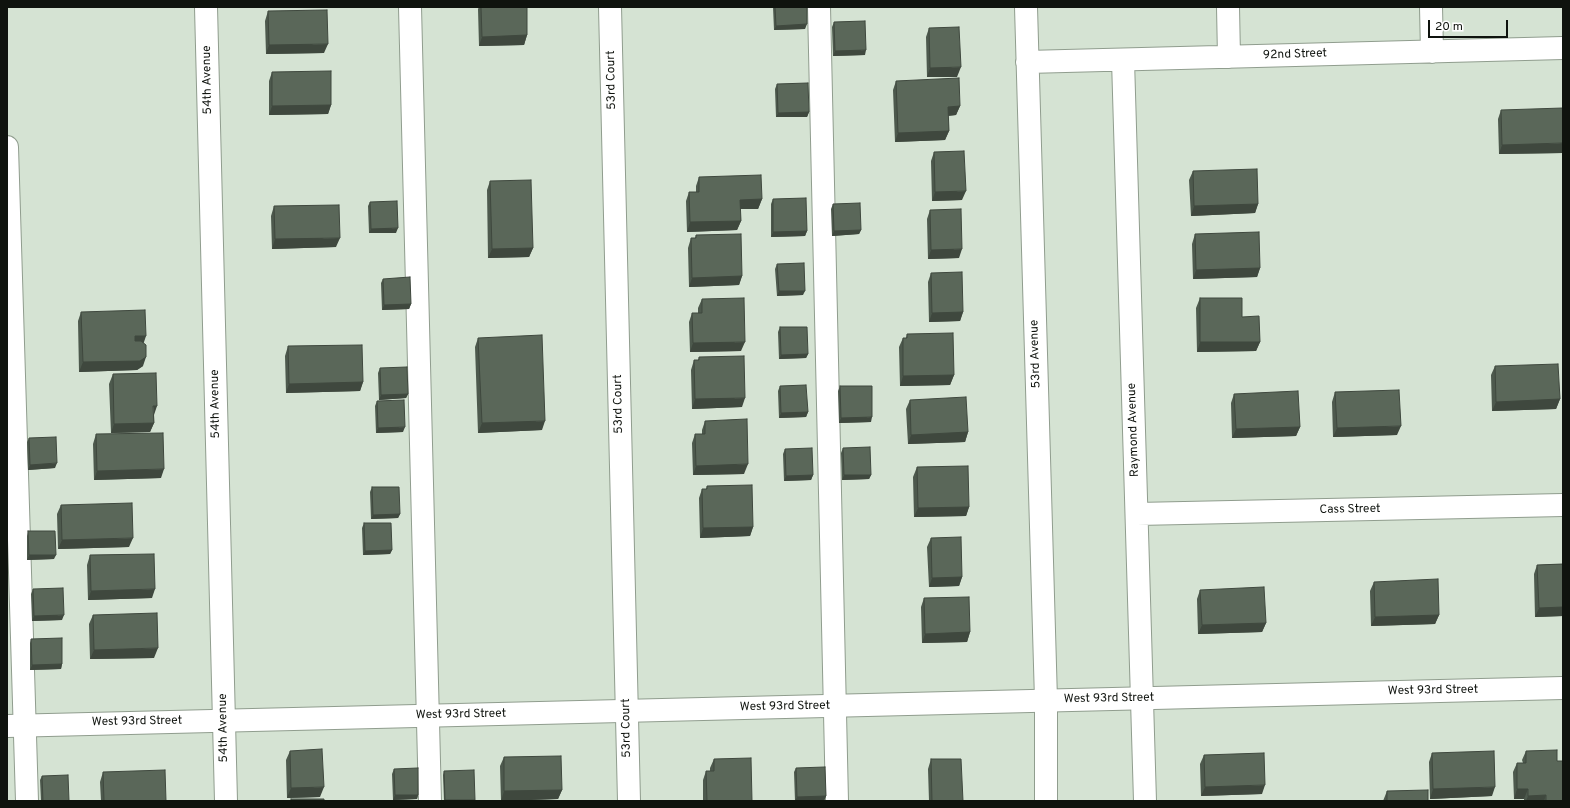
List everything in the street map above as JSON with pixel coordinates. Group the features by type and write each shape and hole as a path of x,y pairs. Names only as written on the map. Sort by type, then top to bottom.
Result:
{"street":[{"name":"54th Avenue","path":"206,7 226,801"},
{"path":"410,7 430,801"},
{"name":"53rd Court","path":"610,7 629,801"},
{"path":"818,7 837,801"},
{"name":"53rd Avenue","path":"1026,7 1046,700 1046,801"},
{"path":"1228,7 1229,57"},
{"path":"1431,7 1432,52"},
{"name":"92nd Street","path":"1027,62 1563,48"},
{"name":"Raymond Avenue","path":"1124,60 1145,801"},
{"path":"7,147 16,725 27,801"},
{"name":"Cass Street","path":"1137,514 1563,505"},
{"name":"West 93rd Street","path":"16,725 1563,688"}],"building":[{"path":"481,7 527,7 527,35 482,37"},
{"path":"775,7 807,7 807,24 776,26"},
{"path":"327,10 328,44 269,45 268,11"},
{"path":"865,21 866,50 835,51 834,22"},
{"path":"959,27 961,67 930,68 929,28"},
{"path":"331,71 331,105 272,106 272,72"},
{"path":"959,78 960,106 948,107 949,131 898,133 896,81"},
{"path":"808,83 809,112 778,113 777,84"},
{"path":"1563,108 1563,143 1502,145 1501,110"},
{"path":"964,151 966,191 935,192 934,152"},
{"path":"1257,169 1258,204 1194,206 1193,171"},
{"path":"761,175 762,199 740,200 741,221 690,222 689,192 699,192 699,177"},
{"path":"531,180 533,248 492,249 490,181"},
{"path":"806,198 807,231 773,232 773,199"},
{"path":"397,201 398,228 371,229 370,202"},
{"path":"860,203 861,230 834,231 833,204"},
{"path":"339,205 340,238 275,239 274,206"},
{"path":"961,209 962,249 931,250 930,210"},
{"path":"1259,232 1260,268 1196,270 1195,234"},
{"path":"741,234 742,276 692,278 691,238 696,238 696,235"},
{"path":"804,263 805,291 779,291 777,264"},
{"path":"962,272 963,312 932,313 931,273"},
{"path":"410,277 411,304 384,305 383,279"},
{"path":"744,298 745,342 693,343 692,313 702,313 702,299"},
{"path":"1200,298 1242,298 1242,317 1259,316 1260,342 1200,342"},
{"path":"145,310 146,336 135,336 135,341 141,341 146,345 146,357 140,361 83,362 81,312"},
{"path":"780,327 807,327 808,354 781,355"},
{"path":"953,333 954,375 903,376 903,338 907,338 907,334"},
{"path":"542,335 545,421 482,423 478,338"},
{"path":"362,345 363,382 289,384 288,346"},
{"path":"744,356 745,398 695,399 694,360 699,360 699,357"},
{"path":"1558,364 1560,399 1496,402 1495,366"},
{"path":"407,367 408,394 381,395 380,368"},
{"path":"156,373 157,406 153,406 154,423 114,424 113,374"},
{"path":"806,385 808,412 781,413 780,386"},
{"path":"840,386 872,386 872,417 841,418"},
{"path":"1399,390 1401,426 1337,428 1335,392"},
{"path":"1298,391 1300,427 1236,429 1234,394"},
{"path":"966,397 968,432 911,435 910,400"},
{"path":"404,400 405,427 378,428 377,401"},
{"path":"747,419 748,464 696,466 695,434 705,434 705,421"},
{"path":"163,433 164,469 97,471 96,434"},
{"path":"56,437 57,463 30,465 29,438"},
{"path":"870,447 871,475 844,475 843,448"},
{"path":"812,448 813,475 786,476 785,449"},
{"path":"968,466 969,507 918,508 917,467"},
{"path":"752,485 753,527 703,528 702,489 707,489 707,486"},
{"path":"372,487 399,487 400,514 373,515"},
{"path":"132,503 133,538 62,540 61,505"},
{"path":"364,523 391,523 392,550 365,551"},
{"path":"28,531 55,531 56,555 29,555"},
{"path":"961,537 962,577 932,578 931,538"},
{"path":"154,554 155,589 91,591 90,555"},
{"path":"1563,564 1563,607 1539,608 1537,565"},
{"path":"1438,579 1439,615 1375,617 1374,582"},
{"path":"1264,587 1266,623 1202,625 1200,590"},
{"path":"63,588 64,615 34,616 33,589"},
{"path":"969,597 970,632 925,634 924,598"},
{"path":"157,613 158,648 94,650 93,615"},
{"path":"62,638 62,664 32,665 31,639"},
{"path":"322,749 324,787 291,788 290,751"},
{"path":"1557,750 1557,761 1563,761 1563,801 1546,801 1546,795 1528,796 1528,789 1517,789 1517,763 1526,763 1526,751"},
{"path":"1494,751 1495,787 1433,789 1432,753"},
{"path":"1264,753 1265,785 1205,787 1204,755"},
{"path":"561,756 562,790 504,791 504,757"},
{"path":"751,758 752,801 707,801 706,771 714,771 714,759"},
{"path":"931,759 961,759 963,801 932,801"},
{"path":"825,767 826,796 797,797 796,768"},
{"path":"418,768 418,795 395,795 394,769"},
{"path":"165,770 166,801 104,801 103,772"},
{"path":"474,770 475,800 445,800 444,771"},
{"path":"68,775 69,801 43,801 42,776"},
{"path":"1428,790 1428,801 1387,801 1387,791"},
{"path":"291,799 324,799 324,801 291,801"}]}
